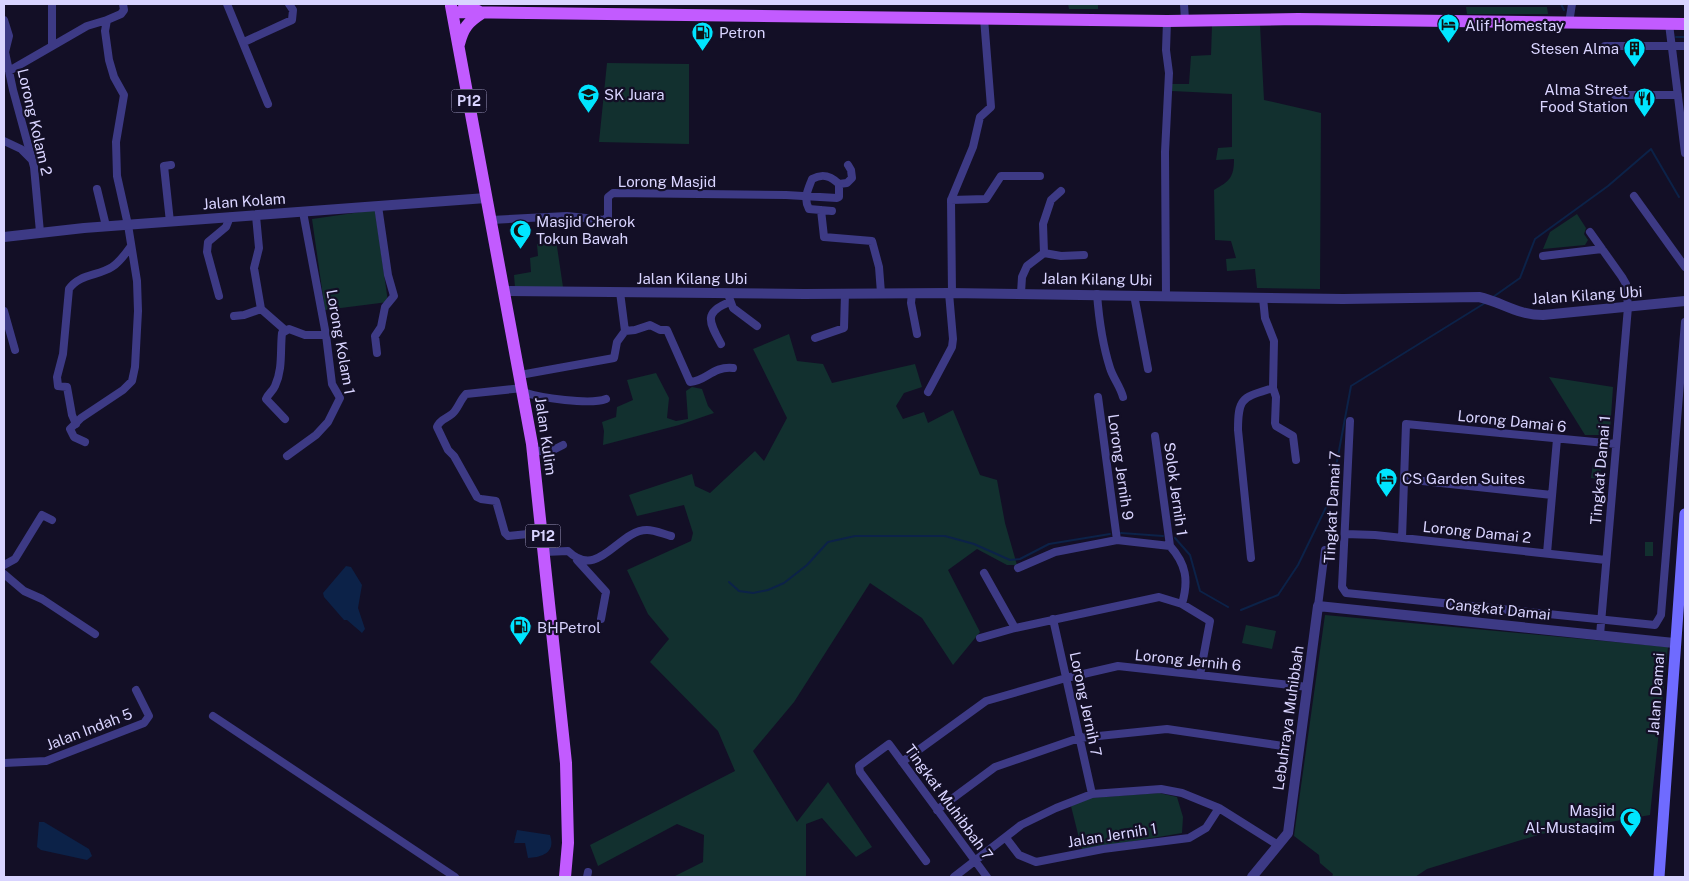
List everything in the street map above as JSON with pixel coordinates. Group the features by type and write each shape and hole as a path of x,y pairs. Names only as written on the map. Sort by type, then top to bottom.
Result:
{"main road":[{"path":"464,4 482,14"},
{"path":"452,8 482,14 1168,21 1298,19 1685,24"},
{"name":"Jalan Kulim","path":"452,8 523,390 532,450 566,763 568,843 565,877"},
{"path":"459,46 463,29 470,21 482,14"},
{"name":"Jalan Damai","path":"1659,877 1674,643 1685,514"}],"street":[{"path":"52,4 52,45"},
{"path":"9,71 87,26 121,14 124,10 123,4"},
{"path":"227,4 268,104"},
{"path":"244,42 292,20 292,10 289,4"},
{"path":"1184,4 1185,20"},
{"path":"1569,23 1572,4"},
{"path":"928,392 952,347 954,339 951,293 951,200 973,147 980,117 991,108 984,18"},
{"name":"Lorong Kolam 2","path":"4,20 9,36 5,52 21,126 32,160 40,232"},
{"path":"85,442 74,437 70,432 76,424 123,390 132,381 138,311 138,281 117,176 116,142 124,95 114,77 109,60 105,32 107,20"},
{"path":"1166,295 1165,152 1169,73 1166,50 1168,21"},
{"path":"1669,24 1678,95 1682,107 1685,153"},
{"path":"1605,46 1685,46"},
{"path":"1615,95 1678,95"},
{"path":"4,141 21,149 32,160"},
{"path":"840,184 851,180 851,170 848,165"},
{"path":"170,222 164,166 171,166"},
{"path":"832,210 809,209 806,197 815,177 830,176 840,184"},
{"path":"951,200 986,199 1001,176 1040,176"},
{"path":"806,197 818,199 839,197 840,184"},
{"path":"96,189 106,226"},
{"path":"1044,253 1043,224 1051,200 1061,191"},
{"name":"Lorong Masjid","path":"491,220 568,216 604,220 608,217 608,197 613,193 806,197"},
{"path":"1634,196 1685,267"},
{"name":"Jalan Kolam","path":"4,237 106,226 486,198"},
{"path":"377,352 375,336 381,327 385,307 394,296 388,275 378,206"},
{"path":"821,210 824,237 872,241 879,267 881,293"},
{"name":"Lorong Kolam 1","path":"288,456 316,435 328,422 340,398 332,384 326,335 303,212"},
{"path":"256,216 259,248 254,268 261,308 285,330 312,337 326,335"},
{"path":"220,296 207,252 208,242 226,227 230,217"},
{"name":"Tingkat Damai 1","path":"1590,232 1626,284 1628,307 1600,635"},
{"path":"76,424 72,415 67,387 58,386 57,377 62,364 69,289 74,283 111,268 120,261 131,246"},
{"path":"1543,256 1602,249"},
{"path":"1021,293 1022,277 1027,266 1044,253 1061,256 1084,255"},
{"name":"Jalan Kilang Ubi","path":"504,291 620,292 729,297 845,293 1021,293 1263,298 1479,297 1531,315 1685,301"},
{"path":"620,292 625,331"},
{"path":"816,338 844,328 845,293"},
{"path":"912,293 911,303 917,334"},
{"path":"1097,294 1100,333 1110,368 1120,386 1122,397"},
{"path":"1134,295 1148,369"},
{"path":"721,344 711,320 712,312 729,297 733,308 757,326"},
{"path":"1263,298 1265,318 1274,341 1273,388 1276,397 1275,422 1276,426 1293,436 1296,460"},
{"path":"234,316 244,315 261,308"},
{"path":"4,311 16,350"},
{"path":"1682,406 1685,322"},
{"path":"520,375 614,358 619,337 625,331 650,325 660,330 667,330 690,382 697,382 714,370 733,368"},
{"path":"285,330 282,333 282,351 278,377 275,387 266,399 285,419"},
{"path":"1251,558 1238,430 1238,410 1240,404 1246,398 1273,388"},
{"path":"542,530 515,536 508,536 505,533 496,501 477,497 454,456 448,450 437,427 439,422 454,413 460,400 466,394 523,390 552,399 568,398 590,402 606,399"},
{"name":"Lorong Jernih 9","path":"1098,397 1117,540"},
{"name":"Cangkat Damai","path":"1346,593 1654,625 1661,615 1682,406"},
{"name":"Tingkat Damai 7","path":"1346,593 1342,587 1350,421"},
{"name":"Lorong Damai 6","path":"1404,479 1406,424 1616,444"},
{"name":"Solok Jernih 1","path":"1154,436 1170,546"},
{"path":"1547,553 1557,439"},
{"path":"532,450 549,452 563,445"},
{"path":"1402,538 1404,479 1552,494"},
{"path":"4,565 15,559 42,515 52,520"},
{"path":"577,560 585,561 610,553 628,536 646,530 671,536"},
{"name":"Lorong Damai 2","path":"1345,534 1402,538 1606,560"},
{"path":"1018,568 1056,552 1117,540 1170,546 1184,565 1187,576 1182,604"},
{"name":"Lebuhraya Muhibbah","path":"1252,877 1288,833 1325,550"},
{"path":"544,552 568,551 606,592 601,619"},
{"path":"984,573 1016,628"},
{"path":"4,574 24,591 42,599 95,634"},
{"path":"980,638 1053,619 1159,597 1182,604 1210,621 1200,675"},
{"name":"Cangkat Damai","path":"1318,606 1674,643"},
{"name":"Lorong Jernih 7","path":"1053,619 1092,794"},
{"name":"Lorong Jernih 6","path":"902,762 986,701 1066,678 1118,666 1308,688"},
{"name":"Jalan Indah 5","path":"5,763 46,761 144,723 149,716 136,690"},
{"path":"213,716 455,877"},
{"path":"937,810 995,768 1079,738 1167,729 1283,746"},
{"name":"Tingkat Muhibbah 7","path":"926,861 860,772 859,766 889,744 987,877"},
{"path":"954,877 1021,825 1056,808 1092,794 1161,789 1182,793 1219,808 1278,845"},
{"name":"Jalan Jernih 1","path":"1006,838 1019,855 1036,862 1189,838 1206,828 1219,808"}],"green space":[{"path":"1068,4 1098,4 1098,9 1069,9"},
{"path":"1466,7 1547,7 1548,14 1467,14"},
{"path":"1260,25 1264,100 1321,113 1320,289 1257,288 1255,269 1227,271 1226,259 1236,258 1231,241 1215,240 1214,190 1230,178 1233,170 1234,159 1216,160 1218,148 1232,147 1232,94 1172,91 1172,84 1189,84 1191,56 1211,55 1212,26"},
{"path":"607,63 689,64 689,144 599,142"},
{"path":"375,210 388,302 325,310 312,219"},
{"path":"1577,214 1586,228 1584,234 1588,240 1585,245 1543,249 1550,232"},
{"path":"556,240 563,287 515,287 514,275 531,272 530,258 538,256 537,244"},
{"path":"789,334 797,361 823,364 832,383 915,364 922,387 904,393 896,406 903,419 924,412 928,423 953,410 980,475 997,480 1005,523 1017,565 1007,565 977,549 948,570 980,632 953,665 922,618 870,583 794,702 753,751 797,822 828,782 872,847 856,857 822,818 806,824 806,877 673,877 703,862 704,835 677,824 598,866 590,845 735,771 718,731 650,662 669,639 648,614 627,570 691,541 693,533 684,505 637,516 629,495 692,474 695,486 710,493 755,451 764,461 787,418 753,349"},
{"path":"656,373 669,398 667,418 676,421 688,419 686,391 692,387 702,389 708,406 714,413 679,425 603,445 604,431 602,422 616,417 617,407 633,400 627,380"},
{"path":"1549,377 1613,387 1610,431 1603,435 1585,435"},
{"path":"1593,463 1601,464 1600,479 1591,478"},
{"path":"1645,542 1653,542 1653,556 1645,556"},
{"path":"1325,615 1668,647 1650,815 1541,834 1427,869 1415,877 1332,877 1333,874 1320,863 1319,855 1294,836"},
{"path":"1246,625 1276,631 1272,649 1242,643"},
{"path":"1159,793 1177,797 1183,817 1182,833 1082,850 1071,806 1090,798"}],"water":[{"path":"346,566 351,567 362,585 358,608 365,629 362,633 347,620 344,620 324,597 323,593"},
{"path":"39,822 44,822 89,849 92,856 87,860 41,850 37,847"},
{"path":"517,830 550,835 551,846 549,850 538,857 528,858 525,843 514,843"}],"waterway":[{"path":"1561,4 1564,10"},
{"path":"1676,37 1685,37"},
{"path":"1493,297 1520,278 1535,239 1608,186 1651,149 1679,197"},
{"path":"1241,610 1278,595 1298,565 1330,499 1351,386 1485,303"},
{"path":"1121,533 1163,536"},
{"path":"729,582 739,591 753,593 768,590 784,583 807,565 828,542 855,536 945,536 974,544 1010,560 1020,559 1049,544 1110,534"},
{"path":"1175,538 1190,555 1200,591 1228,607"}],"place":[{"name":"Alif Homestay","path":"1449,44"},
{"name":"Petron","path":"703,51"},
{"name":"Stesen Alma","path":"1635,67"},
{"name":"SK Juara","path":"588,113"},
{"name":"Alma Street Food Station","path":"1644,117"},
{"name":"Masjid Cherok Tokun Bawah","path":"520,249"},
{"name":"CS Garden Suites","path":"1386,497"},
{"name":"BHPetrol","path":"521,646"},
{"name":"Masjid Al-Mustaqim","path":"1631,838"}]}
